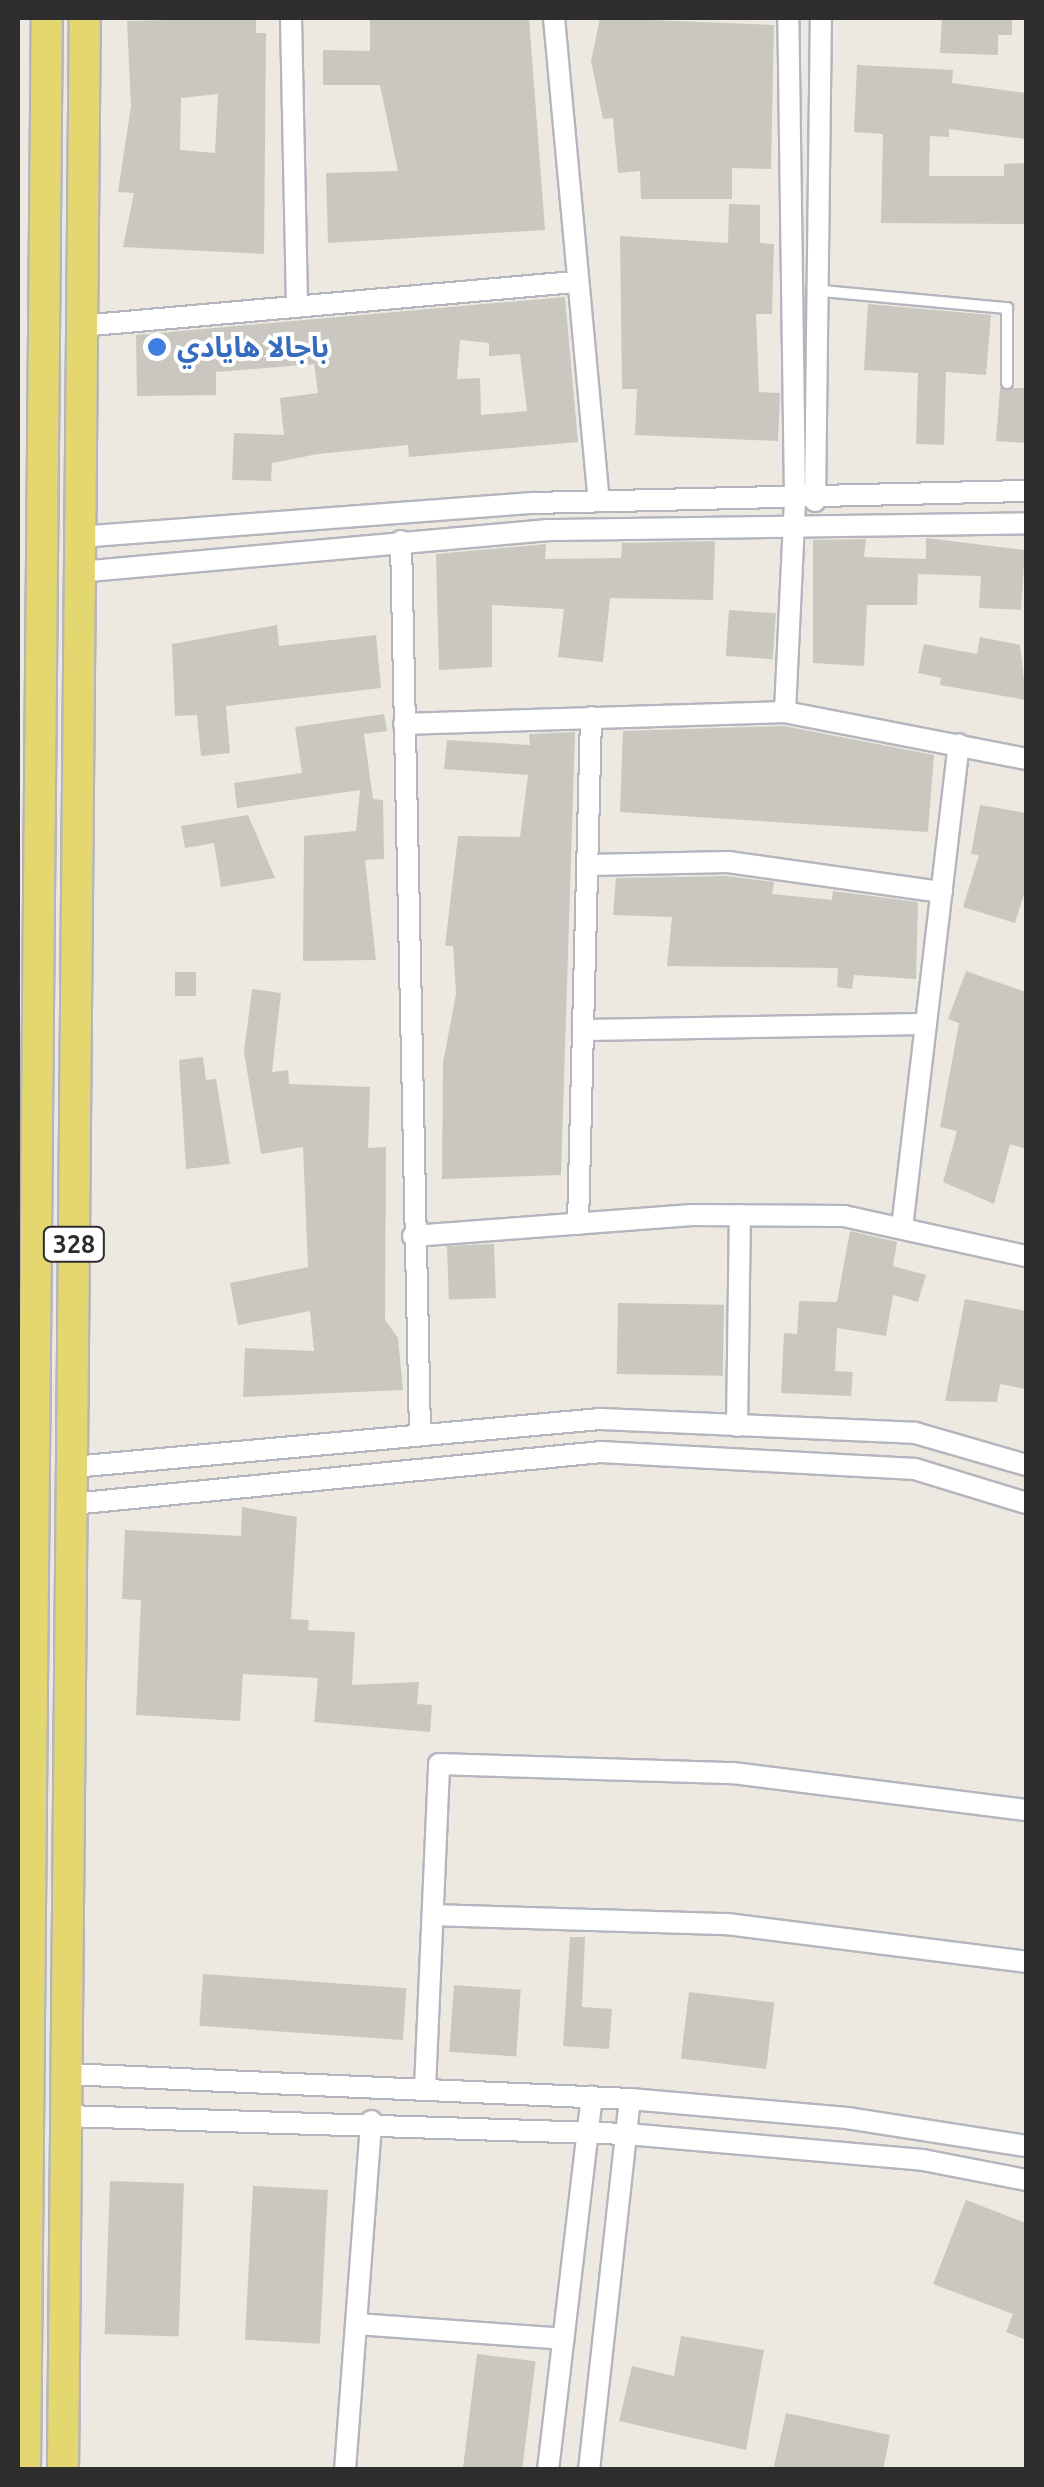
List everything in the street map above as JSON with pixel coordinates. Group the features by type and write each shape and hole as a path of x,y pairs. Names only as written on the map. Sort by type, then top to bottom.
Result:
{"main road":[{"path":"25,2470 29,700 46,18"},
{"name":"328","path":"63,2470 85,18"}],"street":[{"path":"291,18 297,307"},
{"path":"554,18 599,501"},
{"path":"785,712 795,496 788,18"},
{"path":"792,523 822,495 822,18"},
{"path":"81,326 578,282"},
{"path":"80,537 599,501 1026,491"},
{"path":"79,572 401,541 792,523 1026,522"},
{"path":"401,541 420,1432"},
{"path":"404,724 785,712 1026,759"},
{"path":"578,1224 591,717"},
{"path":"902,1228 959,744"},
{"path":"588,865 728,862 942,892"},
{"path":"582,1030 926,1024"},
{"path":"414,1236 740,1216 844,1216 1026,1256"},
{"path":"737,1426 740,1216"},
{"path":"73,1467 420,1432 600,1419 915,1433 1026,1466"},
{"path":"72,1504 601,1452 915,1469 1026,1503"},
{"path":"425,2088 439,1764 732,1773 1026,1810"},
{"path":"432,1915 727,1924 1026,1962"},
{"path":"67,2074 592,2096 847,2118 1026,2146"},
{"path":"548,2470 592,2096"},
{"path":"589,2470 630,2099"},
{"path":"66,2116 371,2121 627,2134 923,2160 1026,2180"},
{"path":"345,2470 371,2121"},
{"path":"356,2324 563,2338"}],"lane":[{"path":"822,291 1007,308 1007,383"}],"building":[{"path":"256,18 256,33 266,33 264,254 123,247 134,193 118,192 131,106 127,21","holes":["218,94 215,153 180,150 181,98"]},
{"path":"370,18 529,18 545,230 328,243 326,173 398,171 380,85 323,85 323,50 370,51"},
{"path":"600,18 774,25 771,169 732,168 732,199 641,199 640,171 618,173 613,118 603,119 591,61"},
{"path":"942,18 1012,18 1012,35 998,35 998,55 940,53"},
{"path":"857,65 953,70 952,83 1026,93 1026,139 949,129 949,137 930,136 929,176 1004,176 1004,164 1026,163 1026,224 881,223 883,134 854,132"},
{"path":"729,204 760,205 760,243 774,244 772,314 756,314 759,392 780,393 778,441 635,435 637,389 622,389 620,236 728,243"},
{"path":"565,297 578,442 409,457 408,445 318,454 272,463 271,481 232,480 234,433 284,435 280,398 318,393 314,364 216,372 216,395 137,396 136,335","holes":["460,340 489,343 489,356 520,354 527,411 481,415 480,378 457,379"]},
{"path":"868,304 991,315 986,375 946,372 944,445 916,444 918,373 864,370"},
{"path":"1000,388 1026,388 1026,443 996,441"},
{"path":"926,538 1025,550 1021,610 979,608 981,576 918,574 917,605 867,605 864,666 813,663 813,540 866,539 864,557 926,559"},
{"path":"715,541 713,600 610,598 603,662 558,657 564,609 492,605 492,667 439,670 436,554 546,544 545,559 621,558 622,543"},
{"path":"729,610 776,613 773,659 726,656"},
{"path":"277,625 279,646 376,635 381,688 226,706 230,753 201,756 197,715 175,716 172,644"},
{"path":"980,637 1020,645 1026,700 940,685 941,678 918,673 924,644 977,654"},
{"path":"384,714 387,731 364,734 373,799 383,800 384,859 365,860 376,960 303,961 304,836 356,831 360,790 237,808 234,783 302,773 295,727"},
{"path":"784,726 934,755 928,832 620,812 623,731"},
{"path":"575,732 561,1175 442,1179 443,1063 456,994 453,946 445,946 458,836 520,837 528,775 444,769 447,740 530,745 529,734"},
{"path":"980,805 1026,813 1026,888 1015,923 963,907 979,855 971,854"},
{"path":"248,815 275,878 221,887 214,843 185,848 181,826"},
{"path":"727,876 774,882 772,894 832,900 833,891 918,902 916,979 854,975 852,989 837,987 838,968 667,966 672,917 613,915 616,878"},
{"path":"966,971 1026,992 1026,1149 1010,1144 994,1204 943,1182 957,1131 940,1127 959,1023 948,1019"},
{"path":"175,972 196,972 196,996 175,996"},
{"path":"252,989 281,993 272,1072 288,1070 289,1084 370,1087 368,1148 386,1147 385,1320 398,1338 403,1390 243,1397 245,1348 314,1351 310,1311 238,1325 230,1283 308,1267 303,1147 261,1154 244,1052"},
{"path":"203,1057 206,1080 216,1079 230,1164 186,1169 179,1060"},
{"path":"850,1231 897,1242 893,1266 926,1275 918,1302 893,1295 886,1336 837,1328 835,1371 853,1372 851,1396 781,1393 784,1333 797,1334 799,1301 837,1302"},
{"path":"494,1244 496,1298 449,1300 447,1246"},
{"path":"965,1299 1026,1311 1026,1389 1000,1384 997,1402 945,1401"},
{"path":"618,1303 724,1305 723,1376 617,1374"},
{"path":"242,1507 297,1517 291,1619 309,1620 308,1630 355,1632 352,1685 419,1682 417,1704 432,1705 430,1732 314,1722 318,1678 243,1674 240,1721 136,1715 141,1600 122,1599 125,1530 241,1536"},
{"path":"570,1937 585,1937 582,2007 612,2009 609,2049 563,2046"},
{"path":"203,1974 407,1988 403,2040 199,2026"},
{"path":"454,1985 521,1990 516,2057 449,2052"},
{"path":"689,1992 774,2002 766,2069 681,2059"},
{"path":"110,2181 184,2184 179,2336 105,2334"},
{"path":"253,2186 328,2190 320,2344 245,2340"},
{"path":"966,2200 1026,2223 1026,2340 1006,2332 1013,2314 933,2284"},
{"path":"681,2336 764,2350 746,2450 619,2421 632,2366 674,2376"},
{"path":"477,2354 536,2361 522,2470 463,2470"},
{"path":"786,2413 890,2435 883,2470 773,2470"}],"place":[{"name":"باجالا هايادي","path":"157,347"}]}
